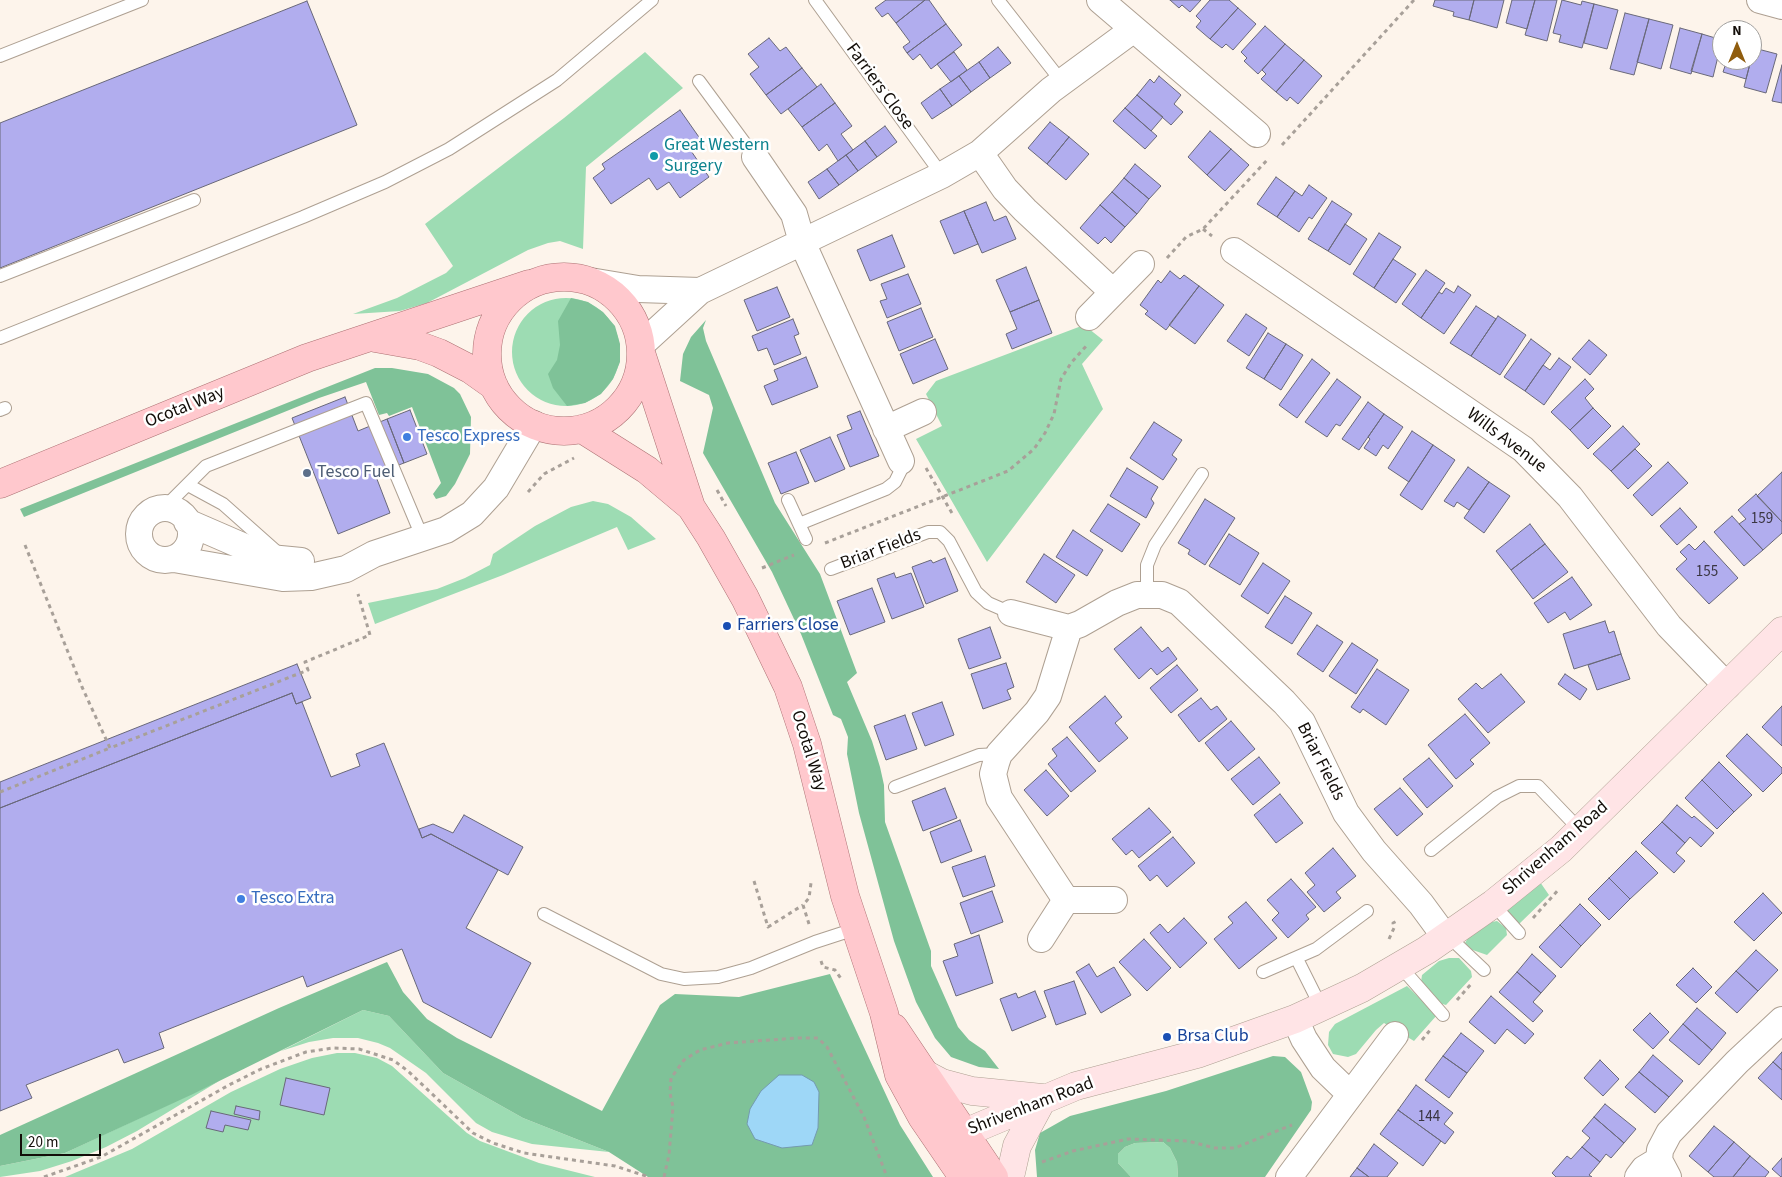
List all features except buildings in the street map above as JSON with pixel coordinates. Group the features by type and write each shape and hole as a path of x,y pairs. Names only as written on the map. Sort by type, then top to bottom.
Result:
{"main road":[{"path":"559,277 590,281 610,291 626,307 637,327 642,350 635,384 620,407 607,418 582,429 557,430 534,424 514,413 494,386 488,366 489,334 504,305 529,284 559,277"},
{"name":"Ocotal Way","path":"0,484 307,358 529,284"},
{"name":"Ocotal Way","path":"371,337 420,346 439,353 470,368 494,386"},
{"name":"Ocotal Way","path":"642,350 691,507 745,598 788,687 815,771 855,929 884,1013 903,1085 939,1144 964,1177"},
{"name":"Ocotal Way","path":"582,429 647,470 691,507"},
{"name":"Ocotal Way","path":"884,1013 994,1177"}],"street":[{"path":"1100,0 1257,134"},
{"path":"1760,0 1782,6"},
{"path":"642,350 700,291 942,175 980,153 1062,82 1134,29"},
{"path":"980,153 1005,190 1113,292"},
{"path":"755,157 790,205 802,242 901,461"},
{"name":"Wills Avenue","path":"1234,251 1523,450 1570,497 1669,626 1727,686"},
{"path":"1089,317 1141,264"},
{"path":"590,281 638,288 700,291"},
{"path":"886,428 923,412"},
{"path":"174,558 283,578 296,578 346,568 374,554 422,539 460,522 482,505 496,488 534,424"},
{"path":"163,508 177,512 190,528 189,544 180,555 166,560 151,556 145,550 139,536 143,521 147,516 163,508"},
{"path":"187,522 248,549 286,561 317,559 343,554 374,554"},
{"name":"Briar Fields","path":"1011,613 1069,628 1080,624 1117,603 1137,595 1162,595 1179,602 1284,702 1302,722 1346,814 1374,851 1422,904 1447,937"},
{"path":"1066,900 999,798 993,774 999,754 1037,712 1048,696 1069,628"},
{"name":"Shrivenham Road","path":"939,1144 1043,1098 1076,1086 1197,1054 1295,1019 1321,1007 1392,956 1447,937 1543,865 1581,831 1782,631"},
{"path":"1066,900 1114,900"},
{"path":"1041,939 1066,900"},
{"path":"1295,1019 1304,1039 1324,1068 1350,1094"},
{"path":"1638,1177 1644,1169 1664,1168 1660,1150 1669,1134 1737,1062 1782,1020"},
{"path":"1289,1177 1395,1035"},
{"path":"925,1074 942,1082 972,1091 1043,1098 1017,1146 1010,1177"}],"lane":[{"path":"0,56 142,0"},
{"path":"0,338 303,217 385,182 449,149 557,80 652,0"},
{"name":"Farriers Close","path":"815,0 942,175"},
{"path":"1000,1 1062,82"},
{"path":"699,81 755,157"},
{"path":"0,276 194,200"},
{"path":"163,508 206,466 366,403 422,539"},
{"path":"799,524 886,489 895,482 901,461"},
{"path":"1147,595 1147,565 1155,545 1202,474"},
{"path":"188,485 223,504 286,561"},
{"path":"788,500 806,538"},
{"name":"Briar Fields","path":"831,568 928,532 940,532 949,541 976,592 988,603 1011,613"},
{"path":"895,787 979,755 999,754"},
{"path":"1431,850 1497,797 1519,786 1538,786 1581,831"},
{"path":"1493,904 1519,933"},
{"path":"1264,972 1316,949 1367,911"},
{"path":"544,914 661,974 684,979 718,977 751,968 815,942 855,929"},
{"path":"1447,937 1484,970"},
{"path":"1392,956 1443,1015"},
{"path":"1297,959 1321,1007"}],"path":[{"path":"901,461 918,454 941,498 958,522"},
{"path":"522,500 544,474 570,458 578,457"},
{"path":"25,545 82,687 110,748"},
{"path":"0,792 308,670 305,662 370,635 358,600 359,591"},
{"path":"754,881 768,927 804,905 810,893 811,877"},
{"path":"1392,956 1391,937 1394,928 1393,924 1422,904"},
{"path":"804,905 823,967 835,970 843,983"},
{"path":"664,1177 669,1155 674,1107 670,1092 671,1078 684,1060 700,1050 728,1044 818,1038 827,1047 864,1117 887,1177"},
{"path":"44,1177 71,1169 118,1148 261,1069 306,1052 333,1048 359,1049 393,1060 408,1071 468,1128 488,1141 524,1153 558,1159 597,1162 649,1177"},
{"path":"1038,1162 1072,1151 1128,1139 1180,1140 1215,1148 1235,1148 1297,1124 1317,1138"}],"green space":[{"path":"645,52 683,88 586,167 583,249 560,241 548,243 528,250 427,303 400,311 353,314 397,298 446,273 453,266 425,224 564,118"},
{"path":"566,298 587,302 604,314 616,331 620,352 616,373 604,390 587,402 566,406 545,402 528,390 516,373 512,352 516,331 528,314 545,302"},
{"path":"571,298 588,302 603,312 615,326 620,344 620,362 613,379 601,394 585,403 567,406 553,388 548,374 557,360 560,345 558,321"},
{"path":"706,320 703,328 706,341 775,503 820,574 857,673 847,682 872,741 880,767 884,785 885,822 931,951 931,966 958,1027 969,1040 985,1051 999,1069 979,1067 951,1057 935,1038 916,1002 894,941 859,813 847,754 848,737 841,719 833,715 801,634 772,572 703,453 713,408 709,395 680,381 683,354 691,337"},
{"path":"1084,325 1103,340 1082,364 1103,409 987,562 916,439 942,426 926,394 936,381"},
{"path":"375,368 392,368 428,374 454,388 460,394 471,417 470,454 455,484 446,496 436,499 433,494 441,483 412,407 389,416 387,413 379,415 366,382 319,398 24,517 20,509"},
{"path":"593,501 608,504 631,517 656,539 628,550 617,527 503,575 375,624 368,603 437,589 465,578 490,565 493,554 535,526 571,507"},
{"path":"1540,882 1549,895 1519,924 1504,909"},
{"path":"1497,921 1506,928 1507,935 1487,955 1467,948 1465,943 1468,938 1492,922"},
{"path":"1459,958 1471,971 1472,977 1446,1005 1439,1003 1421,982 1422,975 1439,961"},
{"path":"387,962 403,992 427,1019 457,1038 602,1111 660,1005 675,994 739,997 830,974 900,1125 933,1177 648,1177 609,1152 523,1118 443,1073 389,1016 363,1010 193,1094 65,1153 0,1166 0,1135 279,1008"},
{"path":"1407,986 1437,1015 1414,1041 1384,1023 1356,1054 1348,1057 1333,1054 1328,1045 1329,1032 1335,1024"},
{"path":"363,1010 389,1016 443,1073 523,1118 609,1152 532,1144 492,1132 476,1123 426,1073 390,1048 378,1043 358,1038 333,1038 309,1042 281,1051"},
{"path":"337,1053 355,1053 377,1058 392,1066 467,1133 480,1141 539,1163 595,1177 65,1177 132,1149 231,1092 280,1069 312,1058"},
{"path":"1273,1056 1285,1057 1301,1072 1312,1102 1311,1110 1265,1177 1178,1177 1177,1162 1170,1148 1163,1142 1135,1143 1125,1147 1118,1154 1118,1163 1131,1177 1037,1177 1035,1150 1040,1133 1070,1116 1166,1091"},
{"path":"219,1081 137,1131 106,1147 72,1161 40,1171 0,1177 0,1166 65,1153"},
{"path":"1163,1142 1170,1148 1177,1162 1178,1177 1131,1177 1118,1163 1118,1154 1125,1147 1135,1143"}],"water":[{"path":"779,1075 802,1075 814,1082 819,1092 818,1128 812,1145 782,1148 755,1139 747,1124 750,1109 761,1091"}],"place":[{"name":"Great Western Surgery","path":"654,156"},
{"name":"Tesco Express","path":"407,437"},
{"name":"Tesco Fuel","path":"307,473"},
{"name":"Farriers Close","path":"727,626"},
{"name":"Tesco Extra","path":"241,899"},
{"name":"Brsa Club","path":"1167,1037"}]}
